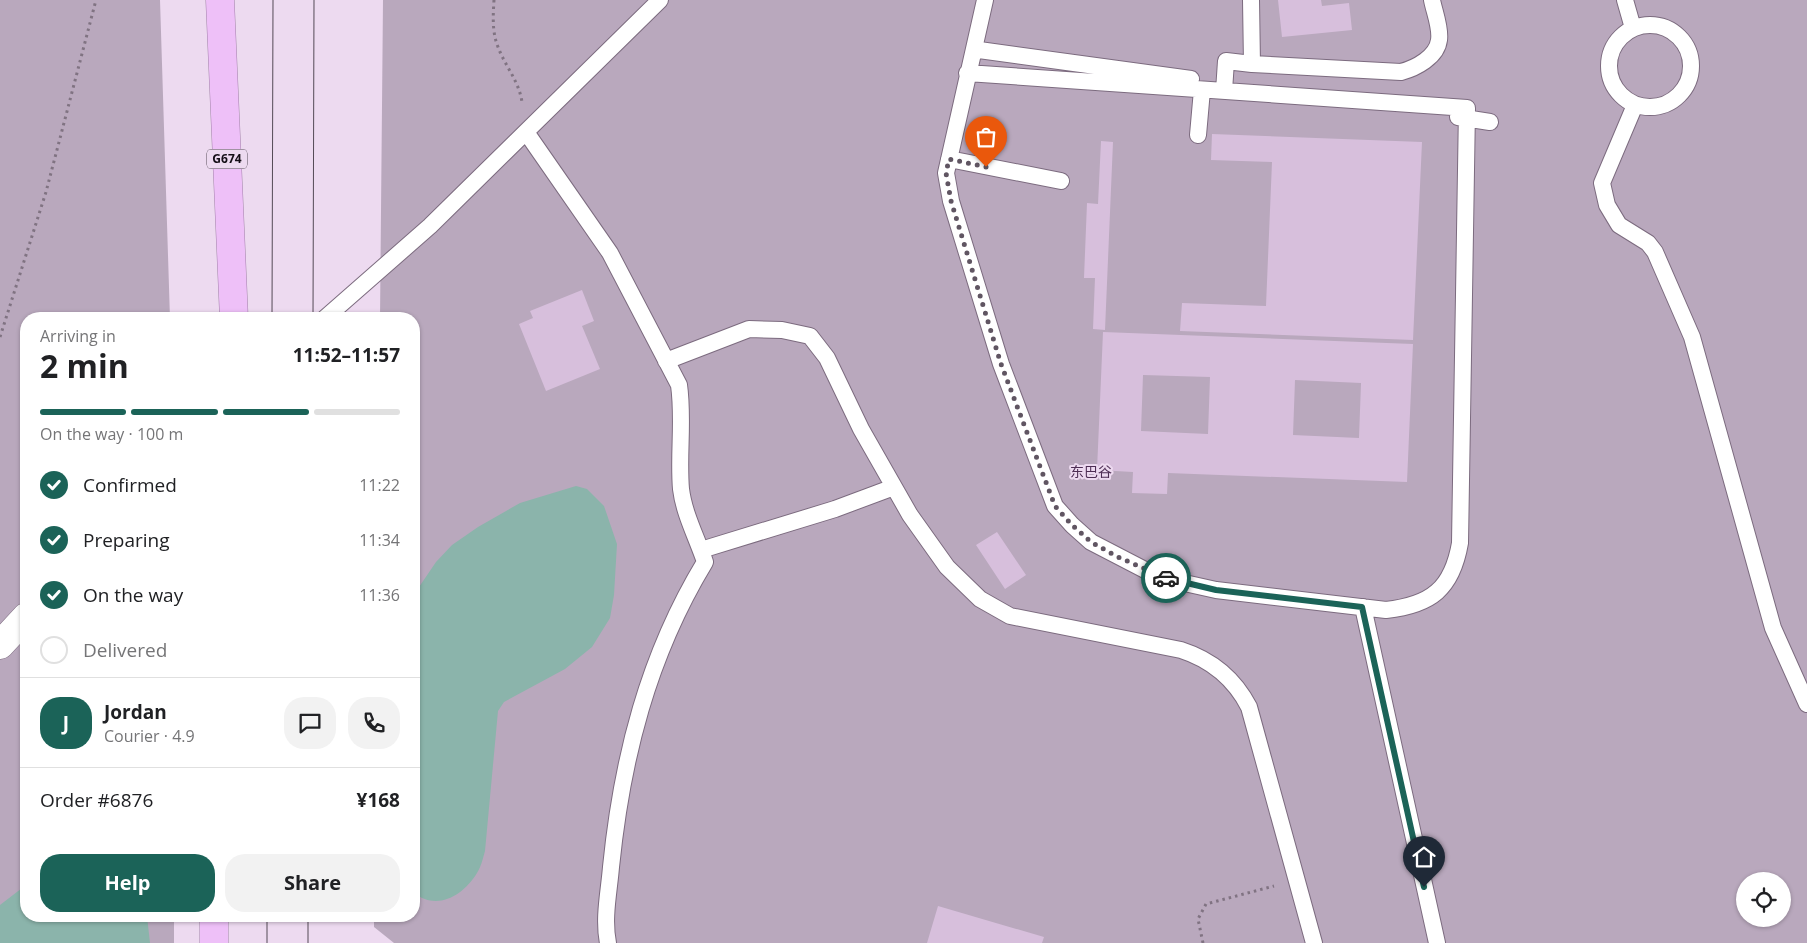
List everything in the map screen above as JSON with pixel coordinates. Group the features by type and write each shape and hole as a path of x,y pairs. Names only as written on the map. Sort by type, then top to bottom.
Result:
{"highway":[{"name":"G674","path":"220,0 234,312"},
{"path":"214,922 214,943"}],"street":[{"path":"0,645 20,623"}],"lane":[{"path":"332,312 430,226 660,0"},
{"path":"967,73 1467,108 1460,543 1458,559 1452,574 1443,586 1421,603 1410,608 1386,610 1216,590 1180,582 1118,557 1091,542 1055,506 1001,364 951,201 946,173 967,73 985,0"},
{"path":"1251,0 1252,64"},
{"path":"1224,91 1226,60 1252,64 1401,72 1412,69 1433,52 1439,40 1432,0"},
{"path":"1625,0 1633,28"},
{"path":"1645,25 1669,29 1679,36 1688,49 1692,64 1690,79 1682,93 1670,103 1656,108 1635,105 1626,101 1615,90 1609,76 1608,62 1612,48 1621,36 1633,28 1645,25"},
{"path":"980,50 1490,122"},
{"path":"1198,135 1202,90"},
{"path":"1635,105 1602,183 1607,205 1618,224 1648,243 1655,252 1692,337 1773,628 1807,704"},
{"path":"526,132 610,253 679,385 682,408 682,490 705,562 672,620 642,700 615,831 607,911 608,943"},
{"path":"949,159 1061,181"},
{"path":"666,361 749,329 782,330 810,336 827,358 861,429 910,515 947,567 967,589 993,608 1010,616 1181,650 1196,655 1222,671 1233,681 1249,707 1314,943"},
{"path":"701,550 834,509 894,487"},
{"path":"1362,607 1437,943"}],"path":[{"path":"0,337 46,192 96,0"},
{"path":"494,0 492,25 498,48 520,89 526,132"},
{"path":"1203,943 1198,920 1206,904 1296,881"}],"green space":[{"path":"0,0 160,0 170,312 20,312 20,922 174,922 174,943 0,943"},
{"name":"东巴谷","path":"383,0 1807,0 1807,943 394,943 374,927 374,922 420,922 420,312 380,312"}],"shaded area":[{"path":"576,486 587,489 604,506 617,544 614,595 610,618 592,647 565,669 504,702 498,711 485,851 480,868 471,881 457,894 440,901 432,901 420,896 420,586 436,562 452,545 478,527 520,503"},
{"path":"20,890 20,922 148,922 150,943 0,943 0,905"}],"building":[{"path":"1278,0 1321,0 1322,6 1349,3 1352,30 1282,37"},
{"path":"1212,134 1422,142 1413,340 1180,331 1182,303 1266,306 1272,162 1211,160"},
{"path":"1101,141 1113,142 1105,330 1093,329 1095,278 1084,278 1087,203 1098,204"},
{"path":"582,290 594,321 582,326 600,369 546,391 519,324 533,318 530,311"},
{"path":"1103,332 1413,344 1407,482 1168,473 1167,494 1132,493 1133,472 1097,470","holes":["1143,375 1210,377 1208,434 1141,431","1295,380 1361,383 1359,438 1293,435"]},
{"path":"997,532 1026,575 1005,589 976,545"},
{"path":"938,906 1044,937 1042,943 927,943"}],"tram line":[{"path":"272,312 273,0"},
{"path":"313,312 314,0"},
{"path":"267,922 267,943"},
{"path":"308,922 308,943"}],"way so far":[{"path":"986,167 949,159 946,173 951,201 1001,364 1055,506 1091,542 1145,570 1166,578"}],"route":[{"path":"1166,578 1216,590 1362,607 1424,887"}]}
